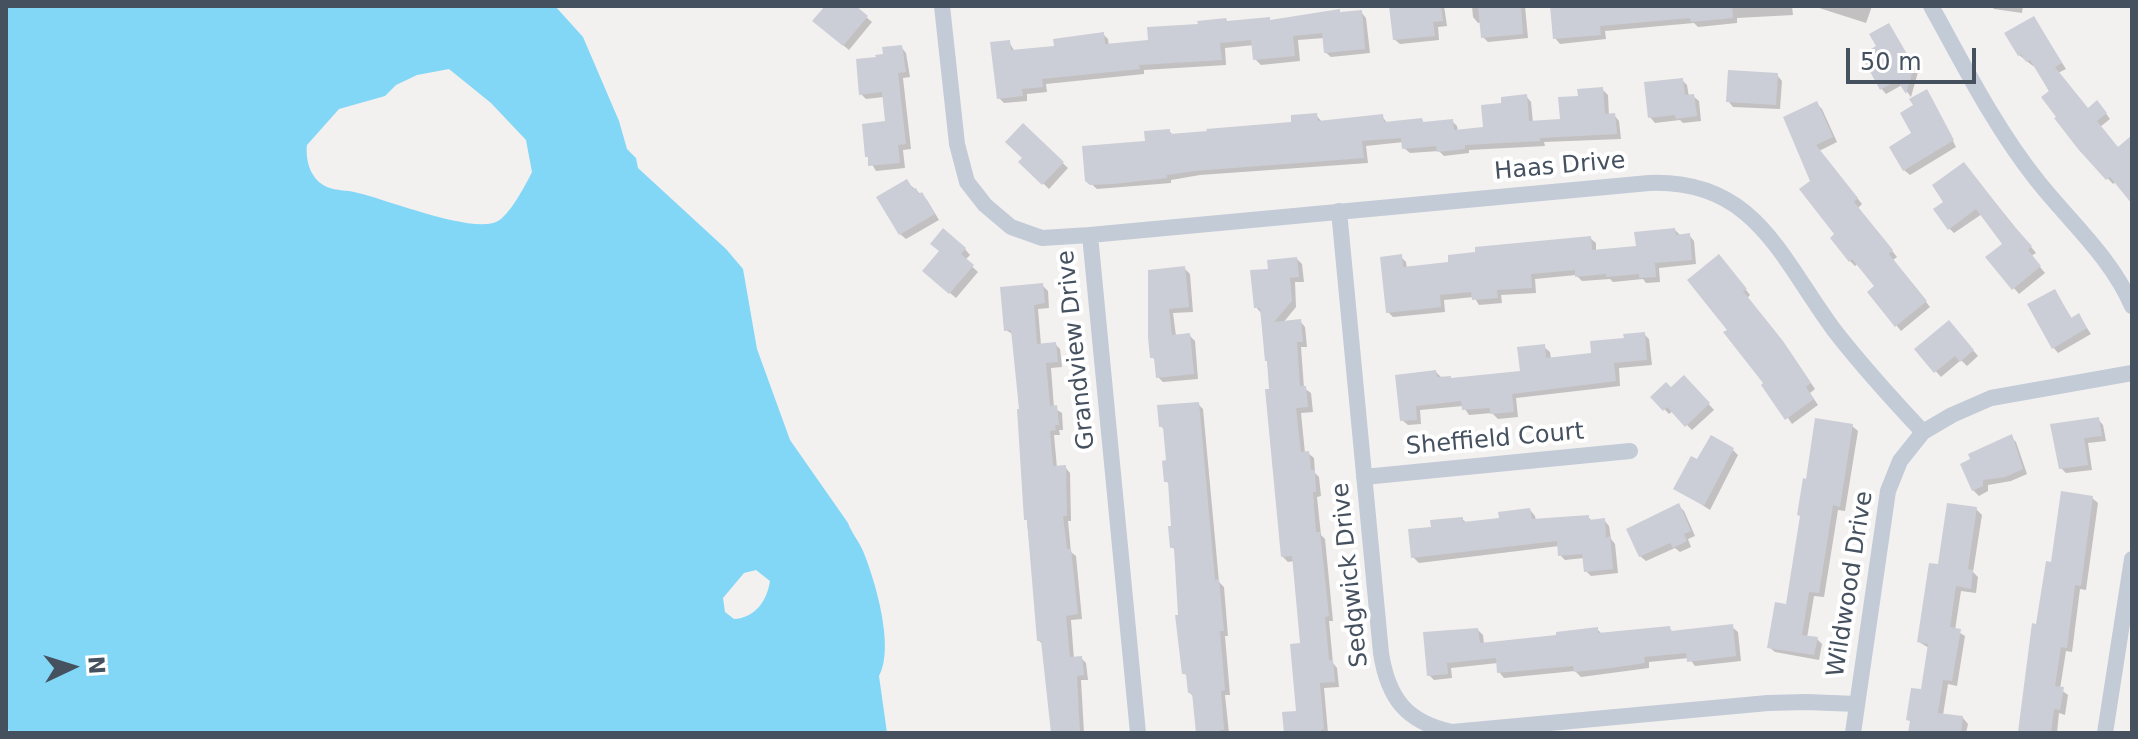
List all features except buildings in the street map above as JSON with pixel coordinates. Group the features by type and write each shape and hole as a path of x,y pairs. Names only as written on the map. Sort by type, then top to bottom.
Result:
{"street":[{"name":"Grandview Drive","path":"942,6 957,144 967,182 985,205 1011,227 1042,238 1090,235 1138,733"},
{"path":"1931,6 1992,118 2036,179 2114,272 2132,306"},
{"name":"Haas Drive","path":"1090,235 1649,183 1682,184 1713,192 1750,214 1872,377 1923,432"},
{"name":"Sedgwick Drive","path":"1339,211 1384,672 1400,705 1425,724 1452,732 1469,732 1745,705 1806,702 1857,704"},
{"name":"Wildwood Drive","path":"1853,733 1888,491 1900,461 1923,432 1991,398 2132,373"},
{"name":"Sheffield Court","path":"1364,477 1630,451"},
{"path":"2105,733 2132,559"}],"water":[{"path":"6,6 555,6 583,37 619,121 627,149 636,158 638,168 726,249 743,269 757,349 790,440 848,523 873,579 884,631 885,648 879,676 887,733 12,733 6,728","holes":["449,69 491,103 526,140 532,172 517,200 501,219 484,224 449,220 331,188 317,180 308,163 307,145 339,109 385,96 396,85 417,75","756,570 770,581 766,595 754,612 734,619 725,612 723,598 744,573"]}]}
